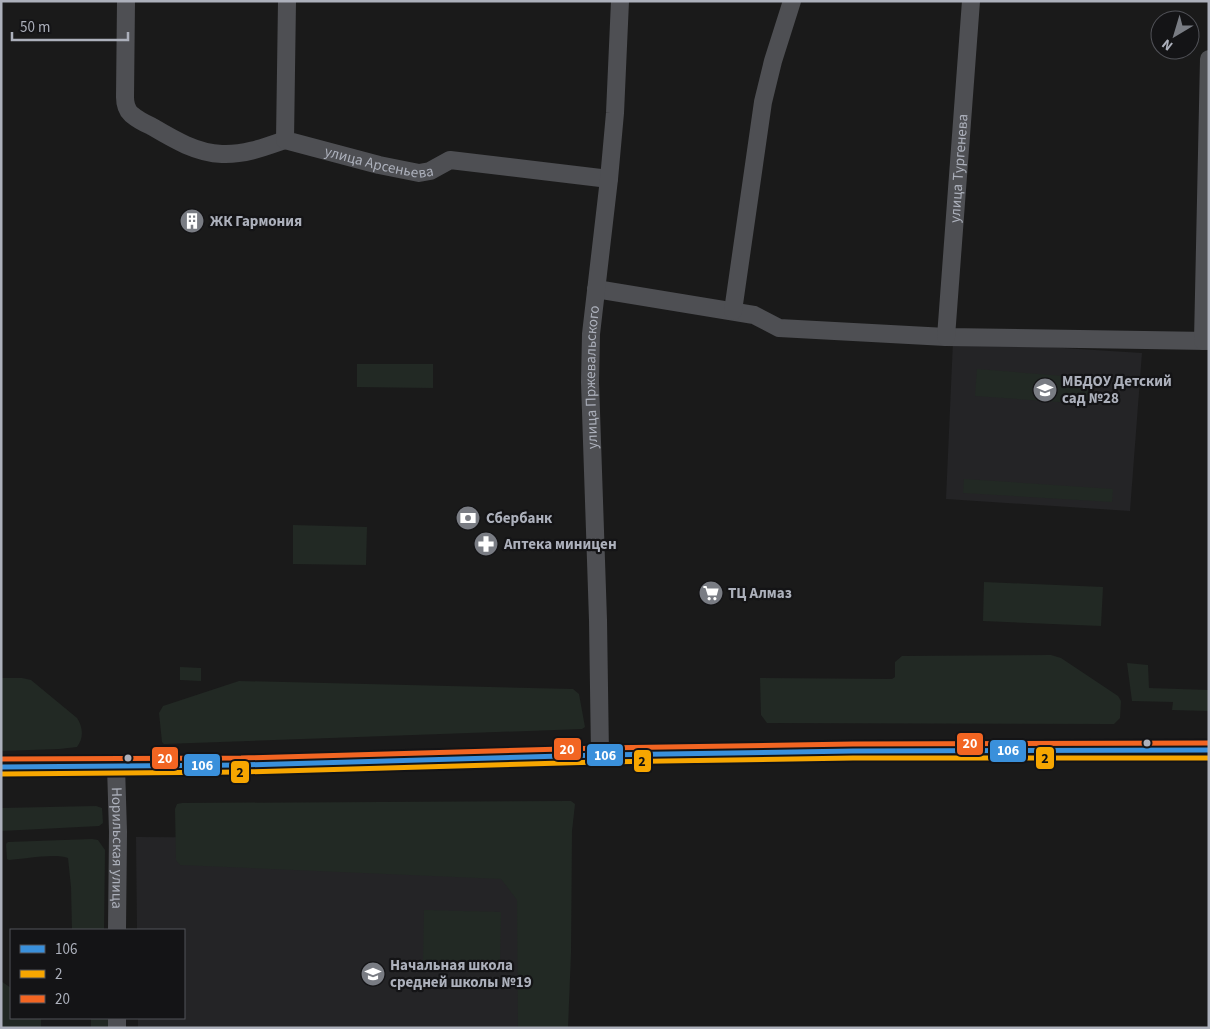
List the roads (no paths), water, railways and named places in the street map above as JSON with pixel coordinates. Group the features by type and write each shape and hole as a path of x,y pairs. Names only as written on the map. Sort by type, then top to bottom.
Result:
{"main road":[{"path":"1,768 241,765 600,755 853,751 1209,750"}],"street":[{"path":"126,1 126,106 131,114 186,145 205,152 222,154 260,149 285,140 287,1"},
{"name":"улица Пржевальского","path":"600,755 598,620 590,382 591,334 615,113 620,1"},
{"path":"733,311 763,102 773,61 792,1"},
{"name":"улица Тургенева","path":"946,337 971,1"},
{"path":"596,289 754,315 779,328 946,337 1206,341 1209,59"},
{"name":"улица Арсеньева","path":"285,140 379,165 419,173 430,171 450,160 609,179"},
{"name":"Норильская улица","path":"116,766 118,929"}],"place":[{"name":"ЖК Гармония","path":"192,221"},
{"name":"МБДОУ Детский сад №28","path":"1045,390"},
{"name":"Сбербанк","path":"468,518"},
{"name":"Аптека миницен","path":"486,544"},
{"name":"ТЦ Алмаз","path":"711,593"},
{"name":"Начальная школа средней школы №19","path":"373,974"}]}
